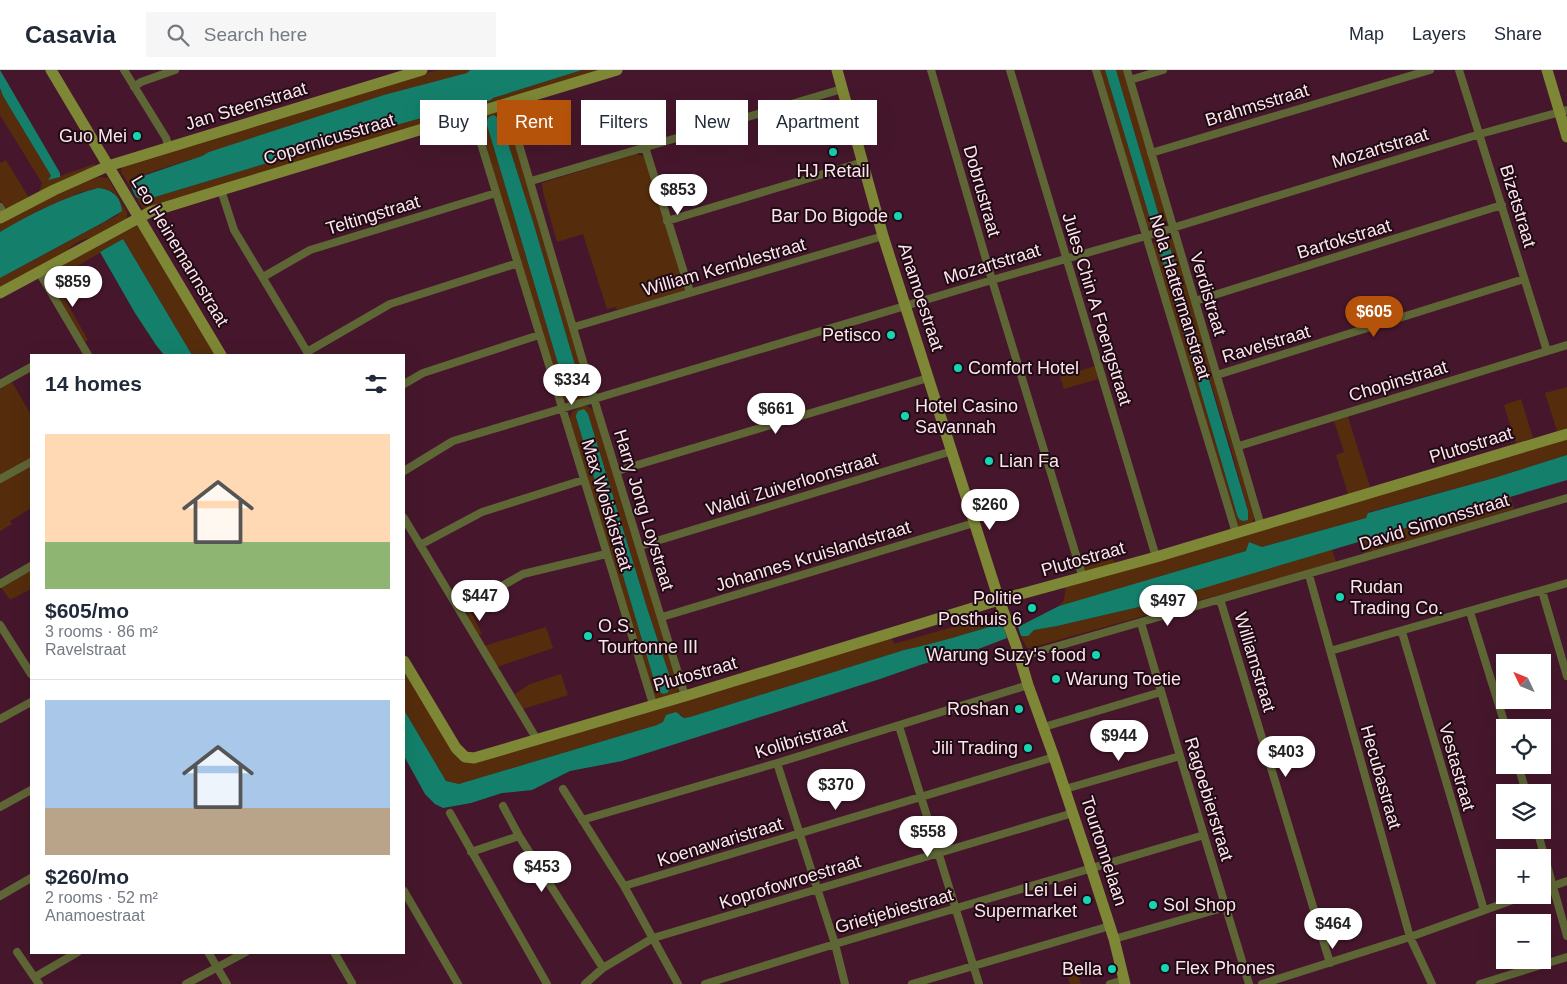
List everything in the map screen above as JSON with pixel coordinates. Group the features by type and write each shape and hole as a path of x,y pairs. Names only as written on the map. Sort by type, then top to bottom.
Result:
{"street":[{"name":"Leo Heinemannstraat","path":"51,70 220,354"},
{"path":"124,70 166,138 169,148"},
{"path":"134,87 142,82 175,70"},
{"name":"Jan Steenstraat","path":"2,214 108,166 422,70"},
{"name":"Copernicusstraat","path":"520,100 617,70"},
{"name":"Anamoestraat","path":"837,70 883,236 999,600 1016,645"},
{"name":"Dobrustraat","path":"931,70 992,280 1083,578"},
{"name":"Jules Chin A Foengstraat","path":"1010,70 1156,557"},
{"name":"Nola Hattermanstraat","path":"1096,70 1236,533"},
{"name":"Verdistraat","path":"1127,70 1261,526"},
{"path":"1130,80 1162,70"},
{"name":"Brahmsstraat","path":"1151,152 1430,70"},
{"name":"Bizetstraat","path":"1460,70 1547,351"},
{"path":"1547,70 1563,111 1567,137"},
{"path":"531,180 842,89"},
{"name":"Mozartstraat","path":"405,470 453,441 1066,258 1146,236 1480,134 1563,111"},
{"name":"Copernicusstraat","path":"0,293 137,214 150,212 420,130"},
{"name":"Max Woiskistraat","path":"481,145 652,704"},
{"name":"Harry Jong Loystraat","path":"520,145 594,399 618,471 685,696"},
{"path":"645,147 690,292"},
{"path":"668,221 863,162"},
{"path":"221,190 234,230 308,354 390,304 518,264"},
{"name":"Teltingstraat","path":"263,277 310,250 496,193"},
{"name":"Bartokstraat","path":"1196,301 1502,205"},
{"name":"William Kemblestraat","path":"574,327 883,236"},
{"path":"39,272 87,354"},
{"name":"Ravelstraat","path":"1217,375 1524,279"},
{"path":"405,383 423,373 538,335"},
{"name":"Chopinstraat","path":"1239,446 1567,345"},
{"path":"0,384 30,368"},
{"path":"618,471 928,378"},
{"name":"Plutostraat","path":"405,663 456,748 465,757 474,758 999,600 1156,557 1567,434"},
{"name":"Waldi Zuiverloonstraat","path":"640,546 952,451"},
{"path":"0,479 30,463"},
{"path":"420,545 482,512 583,480"},
{"name":"David Simonsstraat","path":"1020,657 1309,575 1567,498"},
{"path":"405,520 536,738"},
{"name":"Johannes Kruislandstraat","path":"662,617 974,523"},
{"path":"460,610 523,574 606,554"},
{"path":"0,584 30,567"},
{"name":"Hecubastraat","path":"1309,575 1410,936 1432,984"},
{"path":"1330,651 1567,584"},
{"path":"1542,591 1567,676"},
{"name":"Williamstraat","path":"1220,599 1330,963"},
{"path":"1470,612 1503,719"},
{"name":"Ragoebierstraat","path":"1141,623 1249,984"},
{"path":"0,625 4,639 30,673"},
{"name":"Vestastraat","path":"1402,632 1484,910"},
{"name":"Tourtonnelaan","path":"1016,645 1110,926 1125,982"},
{"name":"Kolibristraat","path":"582,820 777,763 1028,685"},
{"path":"1044,727 1161,692"},
{"path":"0,719 30,703"},
{"path":"899,726 978,984"},
{"path":"1065,789 1180,756"},
{"name":"Koenawaristraat","path":"624,886 1054,757"},
{"path":"777,763 835,944 845,984"},
{"path":"563,789 624,886 678,984"},
{"path":"0,807 30,791"},
{"path":"503,806 519,836 603,968"},
{"path":"450,813 548,984"},
{"name":"Koprofowroestraat","path":"585,984 603,968 653,938 1073,813"},
{"name":"Grietjebiestraat","path":"705,984 1204,835"},
{"path":"471,852 519,836"},
{"path":"1540,839 1567,936"},
{"path":"0,896 30,879"},
{"path":"1553,886 1567,881"},
{"path":"405,893 458,984"},
{"path":"1262,984 1330,963 1502,904"},
{"path":"1114,939 1226,907"},
{"path":"912,984 1110,926"},
{"path":"17,952 37,980 75,954"},
{"path":"209,954 227,984"},
{"path":"186,984 242,954"},
{"path":"335,954 352,984"},
{"path":"1480,984 1567,957"},
{"path":"1110,984 1125,982"}],"shaded area":[{"path":"0,70 60,173 60,177 48,180 51,176 50,174 3,96 0,88"},
{"path":"437,70 470,70 468,73 209,152 202,156 148,173 140,177 132,186 132,189 121,172 122,166"},
{"path":"470,70 582,70 487,101 420,100 420,118 145,200 136,197 132,189 133,181 140,177 209,152 384,95 467,73"},
{"path":"582,70 605,70 506,100 497,100 497,103 487,106 487,100"},
{"path":"1100,70 1105,70 1151,222 1154,225 1160,219 1116,70 1123,70 1167,218 1162,228 1152,230 1147,227"},
{"path":"1105,70 1116,70 1160,219 1159,224 1154,225 1151,222"},
{"path":"0,88 50,174 49,180 94,164 96,167 39,192 42,183 0,115"},
{"path":"497,111 497,122 487,125 487,114"},
{"path":"494,115 497,118 497,145 509,145 534,225 582,389 580,396 574,398 567,394 487,125 490,116"},
{"path":"420,118 420,126 144,210 136,197 145,200"},
{"path":"487,125 567,394 571,397 582,389 509,145 515,145 588,392 585,398 570,403 562,399 485,145 487,145"},
{"path":"636,154 644,156 646,160 685,289 617,310 616,307 607,309 583,234 557,242 542,183"},
{"path":"6,160 29,198 9,208 6,208 0,200 0,163"},
{"path":"99,177 108,178 127,212 127,220 92,238 78,242 67,251 0,287 0,278 118,215 122,205 113,192 98,188 79,193 40,210 0,232 0,224 52,195"},
{"path":"98,188 114,194 120,201 122,211 0,278 0,232 72,196"},
{"path":"136,226 139,227 215,354 191,354 123,239 54,280 88,340 85,342 49,282 59,267"},
{"path":"1167,234 1172,237 1255,516 1252,523 1239,526 1235,519 1154,251 1155,237","holes":["1167,239 1248,511 1237,515 1157,243 1158,240"]},
{"path":"1164,237 1168,241 1248,511 1248,520 1243,521 1237,515 1157,243 1160,238"},
{"path":"123,239 191,354 163,354 135,313 100,252"},
{"path":"1095,366 1098,379 1064,389 1060,377"},
{"path":"11,380 30,413 30,460 0,477 0,386"},
{"path":"1567,387 1567,428 1557,431 1545,393"},
{"path":"1521,399 1533,438 1516,443 1504,405"},
{"path":"583,406 594,410 678,684 678,691 675,694 656,699 654,697 570,420 572,412","holes":["588,414 673,686 667,693 663,694 656,687 576,417"]},
{"path":"584,409 588,414 673,686 667,693 663,694 656,687 576,417 578,411"},
{"path":"1348,417 1370,487 1348,494 1336,455 1344,452 1334,421"},
{"path":"1567,439 1567,455 1494,478 1369,512 1366,518 1262,547 1249,542 1246,551 1059,606 1064,600 1066,586"},
{"path":"1567,455 1567,480 1143,606 1034,630 1028,636 1021,636 1018,627 1059,606 1246,551 1249,542 1262,547 1366,518 1368,513 1494,478"},
{"path":"30,465 30,509 10,521 12,524 0,531 0,482"},
{"path":"1510,496 1514,509 1364,554 1360,540"},
{"path":"1332,549 1336,562 1030,648 1027,648 1021,636 1028,636 1034,630 1143,606"},
{"path":"1113,559 1116,565 1085,571 1084,567"},
{"path":"30,570 30,590 10,600 1,587"},
{"path":"490,596 494,601 471,612 482,634 478,635 468,618 467,611"},
{"path":"998,614 1002,623 904,650 690,717 684,718 681,714 666,719 657,725 459,784 446,781 405,712 405,672 458,758 462,762 467,763 891,637 894,644"},
{"path":"1002,623 1007,638 973,651 923,664 622,761 570,771 532,790 502,793 471,803 443,808 435,804 425,794 405,758 405,712 446,781 459,784 657,725 663,722 666,715 676,712 684,718 690,717 904,650"},
{"path":"546,627 553,648 497,667 484,646"},
{"path":"561,674 568,695 523,709 515,694 530,684"},
{"path":"1076,967 1081,984 1070,984 1066,970"}],"place":[{"name":"Guo Mei","path":"137,136"},
{"name":"HJ Retail","path":"833,152"},
{"name":"Bar Do Bigode","path":"898,216"},
{"name":"Petisco","path":"891,335"},
{"name":"Comfort Hotel","path":"958,368"},
{"name":"Hotel Casino Savannah","path":"905,416"},
{"name":"Lian Fa","path":"989,461"},
{"name":"Rudan Trading Co.","path":"1340,597"},
{"name":"Politie Posthuis 6","path":"1032,608"},
{"name":"O.S. Tourtonne III","path":"588,636"},
{"name":"Warung Suzy's food","path":"1096,655"},
{"name":"Warung Toetie","path":"1056,679"},
{"name":"Roshan","path":"1019,709"},
{"name":"Jili Trading","path":"1028,748"},
{"name":"Lei Lei Supermarket","path":"1087,900"},
{"name":"Sol Shop","path":"1153,905"},
{"name":"Flex Phones","path":"1165,968"},
{"name":"Bella","path":"1112,969"}]}
